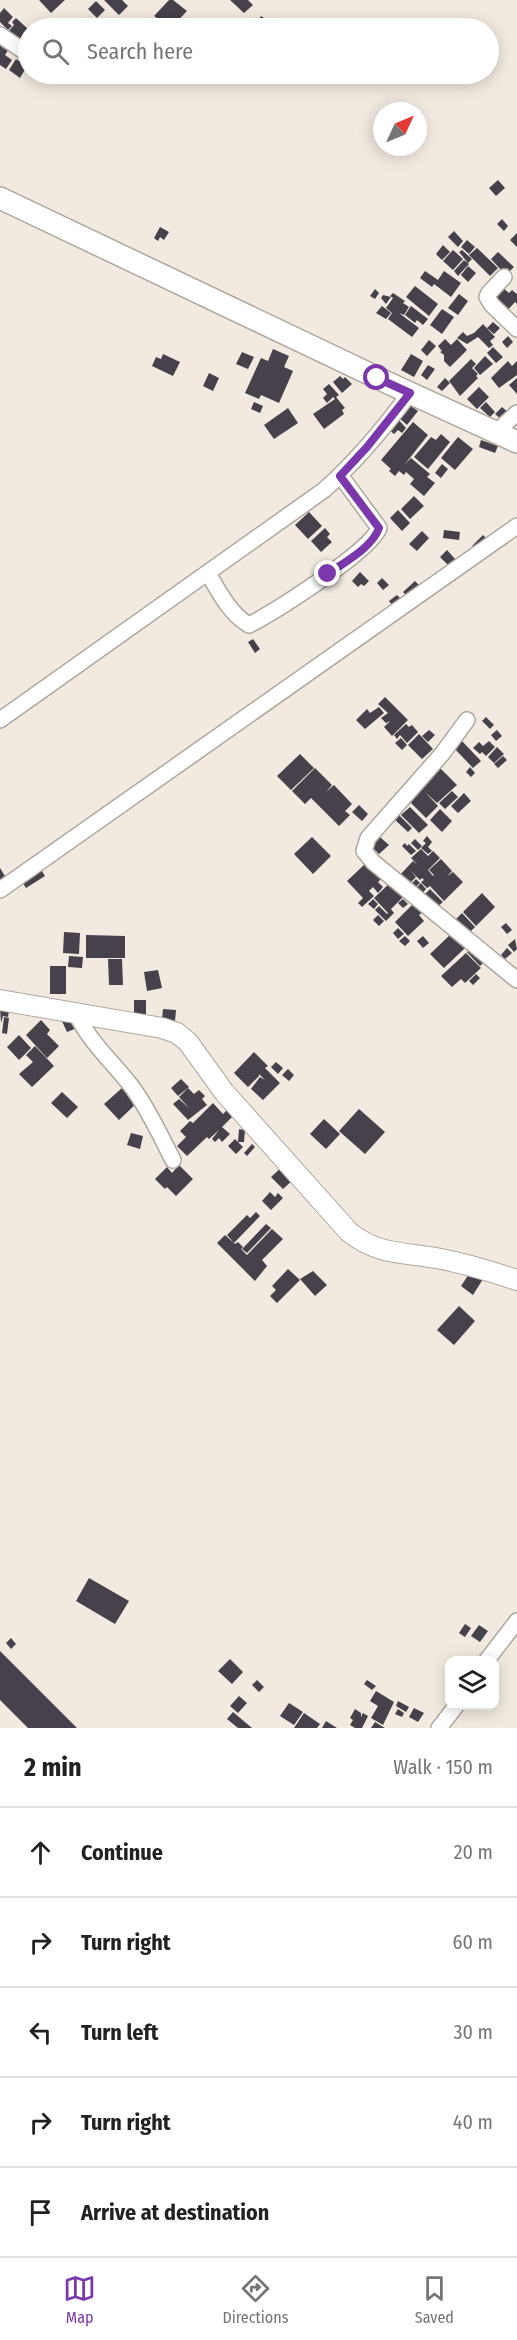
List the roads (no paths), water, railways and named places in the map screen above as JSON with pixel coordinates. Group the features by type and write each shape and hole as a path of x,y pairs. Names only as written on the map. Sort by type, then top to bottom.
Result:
{"main road":[{"path":"0,198 517,442"}],"street":[{"path":"0,35 18,47"},
{"path":"504,277 487,297 492,305 517,329"},
{"path":"0,720 287,518 340,476 367,447 410,393"},
{"path":"496,432 517,413"},
{"path":"208,573 225,601 241,620 249,625 328,574 369,543 379,528 340,476"},
{"path":"0,890 517,526"},
{"path":"467,720 442,754 368,838 364,851 373,862 517,980"},
{"path":"0,1000 162,1028 177,1033 188,1042 235,1104 349,1232 363,1243 378,1250 436,1258 484,1269 517,1280"},
{"path":"76,1013 84,1030 150,1113 173,1160"},
{"path":"490,1656 517,1621"},
{"path":"440,1728 453,1710"}]}
